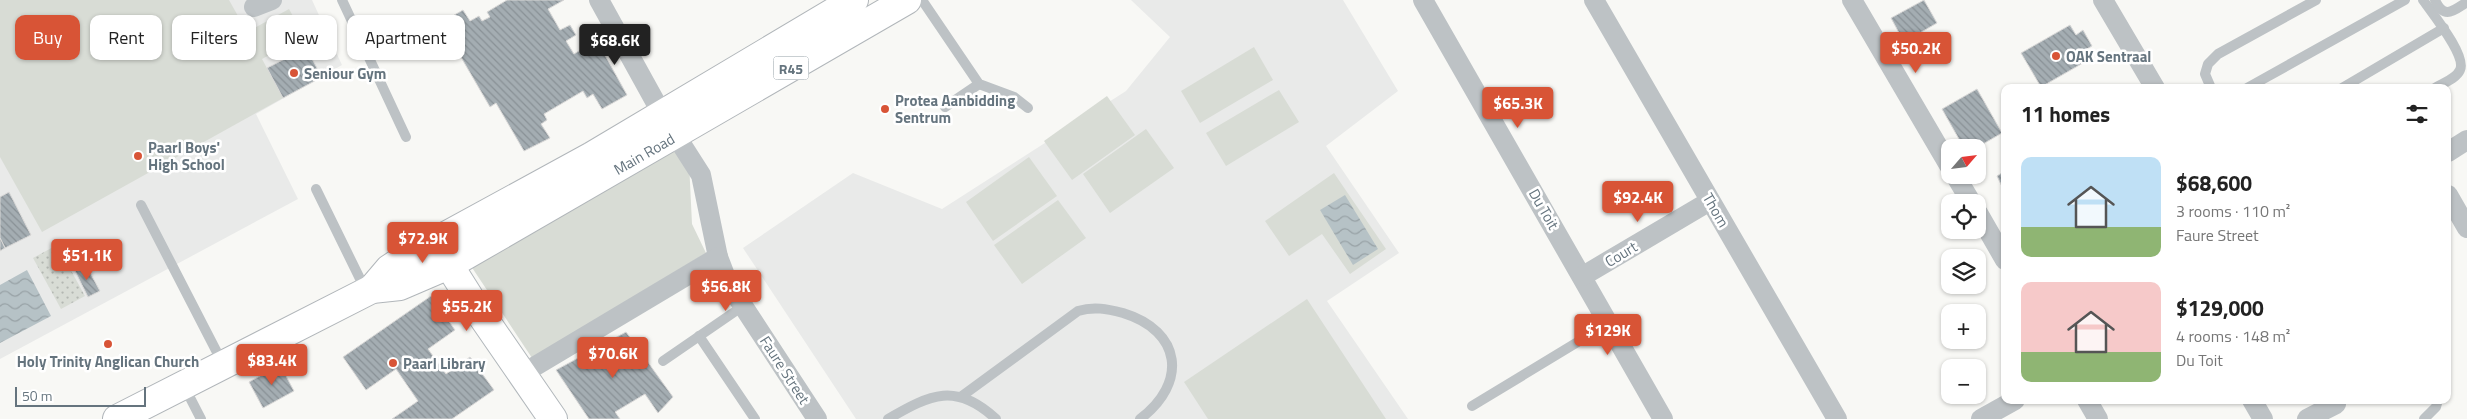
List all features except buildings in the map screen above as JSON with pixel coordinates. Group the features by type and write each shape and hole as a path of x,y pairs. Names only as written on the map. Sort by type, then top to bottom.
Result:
{"main road":[{"name":"Main Road","path":"117,419 370,290 400,286 449,265 668,125 854,0"},
{"name":"Main Road","path":"370,290 389,269 434,241 592,156 668,125 907,0"},
{"path":"434,241 552,419"}],"street":[{"name":"Faure Street","path":"600,0 668,125 701,175 718,257 728,283 816,419"},
{"name":"Du Toit","path":"1423,0 1583,276 1663,419"},
{"name":"Thom","path":"1594,0 1838,419"},
{"path":"1852,0 1941,152"},
{"path":"2103,0 2153,84"},
{"path":"2451,150 2467,140"},
{"path":"2451,200 2467,228"},
{"name":"Court","path":"1583,276 1710,201"},
{"path":"1986,227 2001,253"},
{"path":"522,374 718,257"},
{"path":"1981,419 2008,404"},
{"path":"2089,404 2098,419"},
{"path":"2254,404 2263,419"},
{"path":"2307,419 2338,408"}],"lane":[{"path":"342,0 406,137"},
{"path":"922,0 979,84 988,90 1014,98 1028,108"},
{"path":"2209,84 2205,74 2208,64 2218,54 2316,0"},
{"path":"2255,84 2405,0"},
{"path":"2423,0 2444,28 2462,60 2461,69 2456,76 2442,84"},
{"path":"2434,0 2441,11 2446,13 2467,2"},
{"path":"2349,84 2444,28"},
{"path":"945,107 979,84"},
{"path":"316,189 370,290"},
{"path":"141,205 223,365"},
{"path":"663,361 743,306"},
{"path":"962,396 1078,311 1089,307 1106,308 1138,318 1160,334 1169,350 1173,368 1168,386 1156,407 1140,419"},
{"path":"1472,406 1609,323"},
{"path":"699,336 755,419"},
{"path":"183,385 201,419"},
{"path":"888,419 921,400 945,396 962,396 980,405 996,419"},
{"path":"2424,419 2436,408 2437,404"}],"shaded area":[{"name":"Paarl Boys' High School","path":"0,0 312,0 319,15 266,15 266,60 337,60 337,54 342,65 256,114 298,199 0,359"},
{"path":"0,0 229,0 237,15 172,15 172,60 256,60 256,27 266,22 266,57 262,59 283,98 42,232 0,157"},
{"path":"1131,0 1343,0 1398,91 1326,146 1399,253 1327,301 1408,419 856,419 743,248 853,173 942,209 1126,91 1170,37"},
{"path":"289,9 292,15 278,15"},
{"path":"1254,47 1273,80 1200,123 1181,91"},
{"path":"1279,90 1299,122 1226,166 1206,133"},
{"path":"1107,96 1135,135 1072,180 1044,141"},
{"path":"1146,129 1174,168 1110,213 1083,174"},
{"path":"674,138 689,162 692,224 706,253 532,358 471,266"},
{"path":"1029,157 1057,196 993,241 966,202"},
{"path":"1334,173 1386,249 1350,274 1322,234 1289,256 1265,221"},
{"path":"1058,200 1086,238 1022,284 994,245"},
{"path":"57,245 85,296 61,309 33,258"},
{"path":"1307,299 1386,419 1208,419 1184,382"}],"water":[{"path":"1345,195 1378,249 1353,265 1320,210"},
{"path":"27,270 51,316 0,343 0,285"}],"place":[{"name":"OAK Sentraal","path":"2056,56"},
{"name":"Seniour Gym","path":"294,73"},
{"name":"Protea Aanbidding Sentrum","path":"885,109"},
{"name":"Paarl Boys' High School","path":"138,156"},
{"name":"Holy Trinity Anglican Church","path":"108,344"},
{"name":"Paarl Library","path":"393,363"}]}
